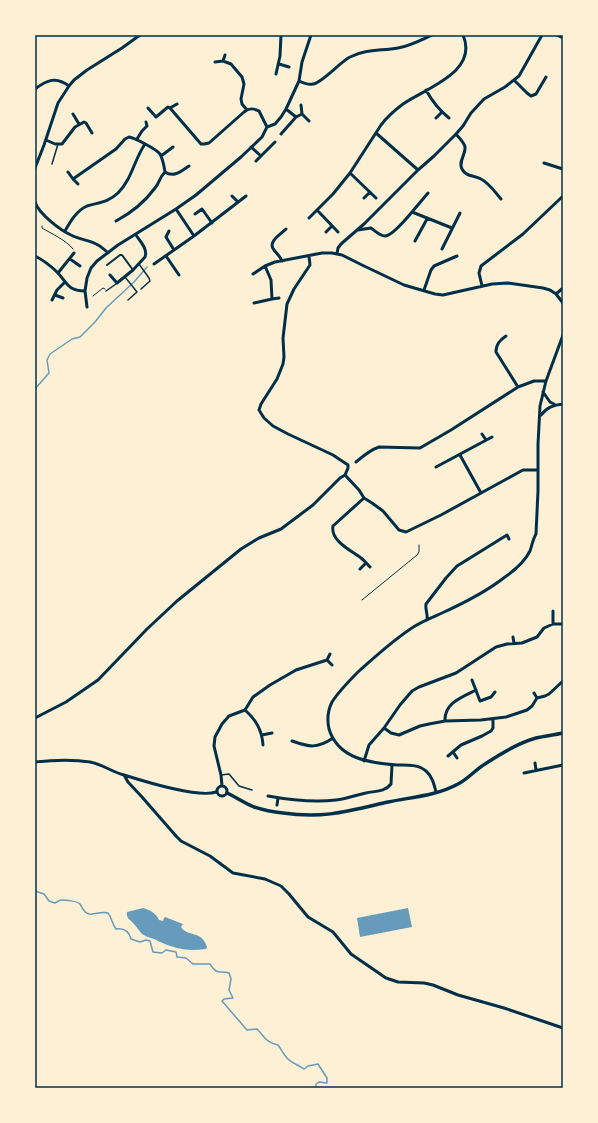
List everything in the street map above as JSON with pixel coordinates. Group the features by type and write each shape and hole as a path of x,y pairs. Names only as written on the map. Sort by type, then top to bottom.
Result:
{"street":[{"path":"35,168 58,103 69,86 87,70 140,35"},
{"path":"276,74 279,64 281,35"},
{"path":"87,307 85,291 87,278 91,268 97,261 196,195 262,137 267,127 275,124 286,110 299,81 302,62 311,35"},
{"path":"299,81 308,84 316,84 349,58 361,52 404,47 432,35"},
{"path":"309,218 350,173 386,118 402,104 447,78 455,71 464,60 467,49 463,35"},
{"path":"337,254 338,248 341,244 456,134 471,113 484,99 505,87 521,73 542,35"},
{"path":"557,35 563,38"},
{"path":"223,61 224,54"},
{"path":"215,62 223,61 231,64 244,79 241,99 247,110"},
{"path":"279,64 289,67"},
{"path":"514,80 532,96 536,94 546,77"},
{"path":"35,89 52,80 63,82 69,86"},
{"path":"426,90 432,101 449,118"},
{"path":"148,108 156,116 168,107 170,108 177,104"},
{"path":"301,105 302,114 309,121"},
{"path":"170,108 201,144 209,143 247,110 252,109 258,111 267,127"},
{"path":"286,110 296,117"},
{"path":"436,118 442,112"},
{"path":"73,114 79,124"},
{"path":"281,134 296,117 302,114"},
{"path":"46,140 58,144 64,143 75,127 84,122 86,122 92,133"},
{"path":"137,139 147,126 146,122"},
{"path":"376,132 418,170"},
{"path":"456,134 463,142 465,148 461,163 463,171 469,176 480,178 486,182 501,199"},
{"path":"73,179 116,149 127,138 132,137 157,151 161,156 165,172 170,175 174,175 188,166"},
{"path":"256,161 275,142"},
{"path":"65,231 76,214 81,210 87,206 100,204 109,200 123,188 130,177 145,144"},
{"path":"161,156 172,147"},
{"path":"251,147 261,156"},
{"path":"544,163 563,169"},
{"path":"68,172 78,184"},
{"path":"116,221 144,202 155,189 159,182 159,178 165,172"},
{"path":"350,173 376,198"},
{"path":"364,198 370,192"},
{"path":"356,230 371,228 381,235 386,236 390,234 428,194"},
{"path":"232,196 238,202"},
{"path":"154,264 212,223 246,196"},
{"path":"482,286 479,273 481,266 524,234 563,196"},
{"path":"35,202 42,213 72,236 98,245 108,253"},
{"path":"176,209 194,236"},
{"path":"195,214 202,209 212,223"},
{"path":"317,210 338,232"},
{"path":"412,212 452,228"},
{"path":"442,249 460,213"},
{"path":"415,240 427,219"},
{"path":"326,232 332,226"},
{"path":"282,261 271,245 273,241 286,229"},
{"path":"169,231 166,237 174,250"},
{"path":"110,275 117,283 133,270 145,257 147,252 136,235"},
{"path":"58,273 74,253"},
{"path":"253,274 265,266 282,261 322,253 337,254 347,257 404,285 435,294 443,295 498,283 508,283 550,290 556,294 563,303"},
{"path":"107,265 122,255 133,270"},
{"path":"35,256 50,265 64,282 74,290 85,291"},
{"path":"166,256 179,274"},
{"path":"35,718 66,702 98,680 147,629 177,601 241,549 259,538 281,529 308,509 345,475 348,468 345,462 274,426 264,418 259,410 260,404 277,379 283,364 283,338 287,304 294,289 310,265 309,256"},
{"path":"424,290 431,270 434,266 457,256"},
{"path":"70,259 80,266"},
{"path":"265,266 272,280 272,299"},
{"path":"52,300 57,290 64,282"},
{"path":"556,294 563,288"},
{"path":"55,294 63,298"},
{"path":"254,303 279,298"},
{"path":"436,792 430,774 423,768 364,761 343,750 333,738 329,728 329,711 332,703 350,680 395,640 415,626 467,601 488,589 514,570 527,556 536,534 540,406 546,381 563,335"},
{"path":"506,336 497,346 496,352 518,387"},
{"path":"356,462 364,454 374,448 416,448 426,445 518,387 534,381 546,381"},
{"path":"543,392 550,402 554,404"},
{"path":"540,416 545,410 554,404 563,404"},
{"path":"482,434 486,440"},
{"path":"436,467 492,437"},
{"path":"460,455 481,493"},
{"path":"440,459 443,464"},
{"path":"345,475 360,490 364,498 382,511 399,530 406,532 430,521 523,470 538,470"},
{"path":"364,498 333,526 332,530 334,535 346,548 362,559 370,568"},
{"path":"427,620 428,614 425,607 426,604 450,574 464,561 507,533 509,539"},
{"path":"360,569 366,563"},
{"path":"552,611 553,624"},
{"path":"540,624 544,628"},
{"path":"364,761 369,745 384,728 408,695 419,686 456,673 496,647 527,642 537,636 544,628 553,624 563,624"},
{"path":"513,636 514,643"},
{"path":"330,654 327,660 296,670 270,685 253,697 245,710 229,716 222,724 214,746 222,786 225,787 227,793 256,808 275,812 306,816 321,816 348,812 388,802 423,796 450,788 492,760 519,745 536,738 563,733"},
{"path":"327,660 332,665"},
{"path":"472,680 480,701 491,697 495,692"},
{"path":"384,728 390,733 399,735 420,726 445,721 506,717 522,712 532,706 537,698 549,694 563,681"},
{"path":"445,721 446,713 450,704 476,690"},
{"path":"534,693 537,698"},
{"path":"245,710 253,717 262,735 263,745"},
{"path":"448,756 461,746 491,731 493,728 493,719"},
{"path":"262,735 272,733"},
{"path":"292,741 314,746 333,738"},
{"path":"298,749 300,744"},
{"path":"453,752 458,758"},
{"path":"35,762 69,760 90,762 124,775 190,792 204,794 216,792 218,788 222,786"},
{"path":"535,763 536,770"},
{"path":"268,796 310,801 328,801 382,790 391,784 392,764"},
{"path":"524,773 563,765"},
{"path":"124,775 128,782 181,841 210,856 233,873 265,879 282,886 308,917 333,932 352,954 386,978 398,982 424,983 433,985 458,995 504,1008 563,1028"},
{"path":"216,792 220,796 224,796 227,793"},
{"path":"277,804 278,798"}],"lane":[{"path":"52,164 58,144"},
{"path":"138,264 150,281 141,288"},
{"path":"125,277 137,292 128,300"},
{"path":"106,291 117,283"},
{"path":"221,775 229,774 239,786 252,790"}],"path":[{"path":"42,226 42,228 72,247 74,253"},
{"path":"92,296 103,288 106,291"},
{"path":"362,600 416,555 419,552 419,545"}],"water":[{"path":"143,908 156,915 159,920 163,921 165,917 183,924 181,927 184,930 202,938 207,947 206,949 185,950 167,945 142,934 129,919 127,912"},
{"path":"408,908 412,927 360,937 357,918"}],"waterway":[{"path":"35,389 49,373 47,360 50,354 72,339 80,337 106,308 134,282 147,267"},
{"path":"35,891 44,894 49,901 55,903 61,900 79,903 84,911 89,914 103,912 108,913 116,929 126,931 131,939 140,942 146,940 150,941 153,952 162,953 166,950 176,952 177,957 186,958 193,964 210,964 218,972 229,973 231,979 229,990 233,998 224,999 222,1001 247,1030 257,1029 268,1041 278,1045 286,1057 291,1061 304,1069 308,1066 318,1064 327,1078 327,1083 319,1082 316,1084 316,1088"}]}
